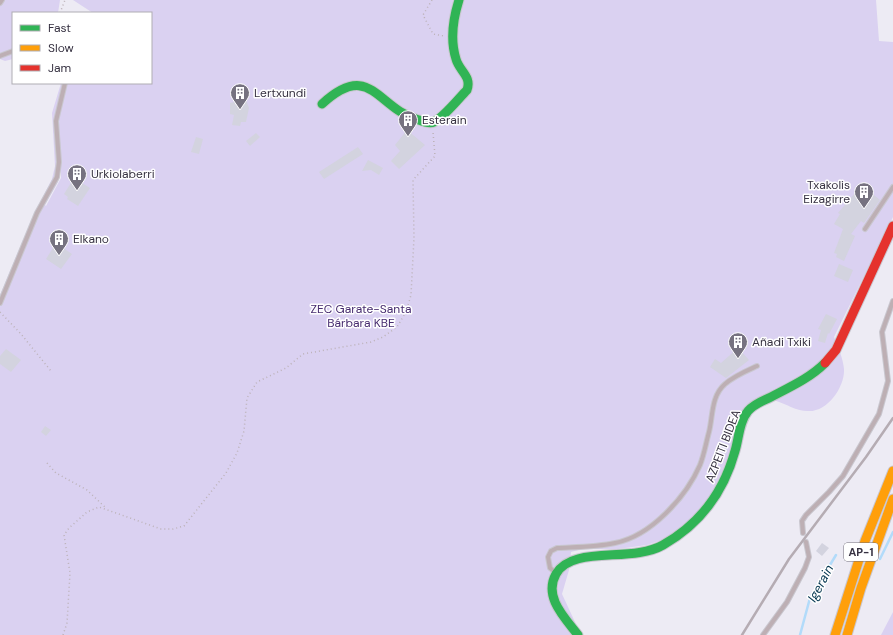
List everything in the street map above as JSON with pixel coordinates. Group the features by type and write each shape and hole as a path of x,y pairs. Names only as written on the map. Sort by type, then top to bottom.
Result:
{"main road":[{"path":"322,104 343,87 361,85 383,98 401,113 432,123 467,90 470,85 469,81 456,62 453,37 459,0"},
{"name":"AZPEITI BIDEA","path":"556,572 570,560 579,557 628,555 649,551 667,542 688,527 716,497 734,457 744,418 752,407 813,375 836,350 893,226"},
{"name":"AP-1","path":"835,635 865,541 893,471"},
{"name":"AP-1","path":"847,635 861,588 893,499"},
{"path":"556,572 550,582 550,590 553,600 578,635"}],"lane":[{"path":"0,56 12,51"},
{"path":"0,303 37,213 57,177 59,162 56,121 65,84"},
{"path":"866,229 893,187"},
{"path":"803,533 802,521 840,480 879,414 888,381 882,332 893,301"},
{"path":"556,572 550,568 548,557 551,551 558,548 616,543 635,536 647,530 678,500 693,478 700,463 717,395 724,384 736,376 757,366"},
{"path":"763,635 788,602 805,568 809,557 806,542"}],"path":[{"path":"60,12 65,0"},
{"path":"432,0 423,15 429,29 433,34 453,37"},
{"path":"63,635 67,619 70,572 64,535 69,528 92,509 99,507 162,529 173,529 184,526 226,473 237,453 244,431 247,398 257,382 286,368 303,354 371,342 383,337 397,327 408,310 411,295 414,238 413,180 436,156 432,123"},
{"path":"0,312 21,334 51,371"},
{"path":"47,463 56,473 87,490 106,509"}],"green space":[{"path":"2,0 60,0 58,12 12,12 12,59 5,61 0,59 0,3"},
{"name":"ZEC Garate-Santa Bárbara KBE","path":"73,0 876,0 879,41 893,42 893,217 834,337 841,357 844,376 838,391 833,398 821,408 814,411 800,410 772,400 757,399 709,499 688,523 662,540 647,545 618,549 582,549 571,552 569,570 562,594 581,635 0,635 0,295 34,214 52,179 55,166 52,113 61,84 152,84 152,12 91,12","holes":["61,169 61,178 46,206 45,205 58,182"]},
{"path":"893,612 893,635 881,635"}],"building":[{"name":"Lertxundi","path":"244,94 249,108 246,122 241,122 240,126 232,125 234,115 230,114 230,103 234,102 233,98"},
{"name":"Esterain","path":"407,130 425,145 399,169 391,161 400,151 395,145"},
{"path":"256,133 260,137 250,146 246,141"},
{"path":"196,137 203,139 199,154 191,152"},
{"path":"358,147 363,154 324,179 319,172"},
{"path":"368,160 383,168 379,175 371,170 362,171"},
{"name":"Urkiolaberri","path":"74,178 90,188 78,206 67,199 68,197 64,194"},
{"path":"868,190 880,200 864,223 861,221 851,234 855,236 844,261 836,257 837,254 834,253 843,229 834,224 840,214 838,213 855,193 862,199"},
{"name":"Elkano","path":"56,243 72,254 61,269 46,259"},
{"path":"839,264 853,270 848,282 834,276"},
{"path":"826,314 837,319 829,334 828,333 825,343 818,341 821,330 818,329"},
{"path":"738,348 749,360 726,378 710,367 715,359 721,363"},
{"path":"6,349 21,360 11,372 0,364 0,356"},
{"path":"45,426 51,430 46,436 41,432"},
{"path":"822,543 829,548 822,556 816,551"}],"waterway":[{"name":"Igerain","path":"880,559 893,532"},
{"name":"Igerain","path":"800,635 810,598 836,555"}],"railway":[{"path":"742,635 789,559 866,457 893,418"}],"traffic: fast":[{"path":"322,104 339,91 352,86 363,86 373,91 393,107 405,114 421,121 432,123 438,120 467,90 468,85 467,77 458,63 453,44 454,22 459,0"},
{"path":"578,635 557,607 552,591 556,574 564,565 575,560 589,557 635,553 650,550 663,545 676,537 699,517 717,493 730,466 741,425 748,411 756,404 806,378 825,363"}],"traffic: slow":[{"path":"835,635 865,541 893,471"},
{"path":"847,635 861,588 893,499"}],"traffic: jam":[{"path":"825,363 836,350 893,226"}],"place":[{"name":"Lertxundi","path":"240,110"},
{"name":"Esterain","path":"408,137"},
{"name":"Urkiolaberri","path":"77,191"},
{"name":"Txakolis Eizagirre","path":"864,209"},
{"name":"Elkano","path":"59,256"},
{"name":"Añadi Txiki","path":"738,359"}]}
